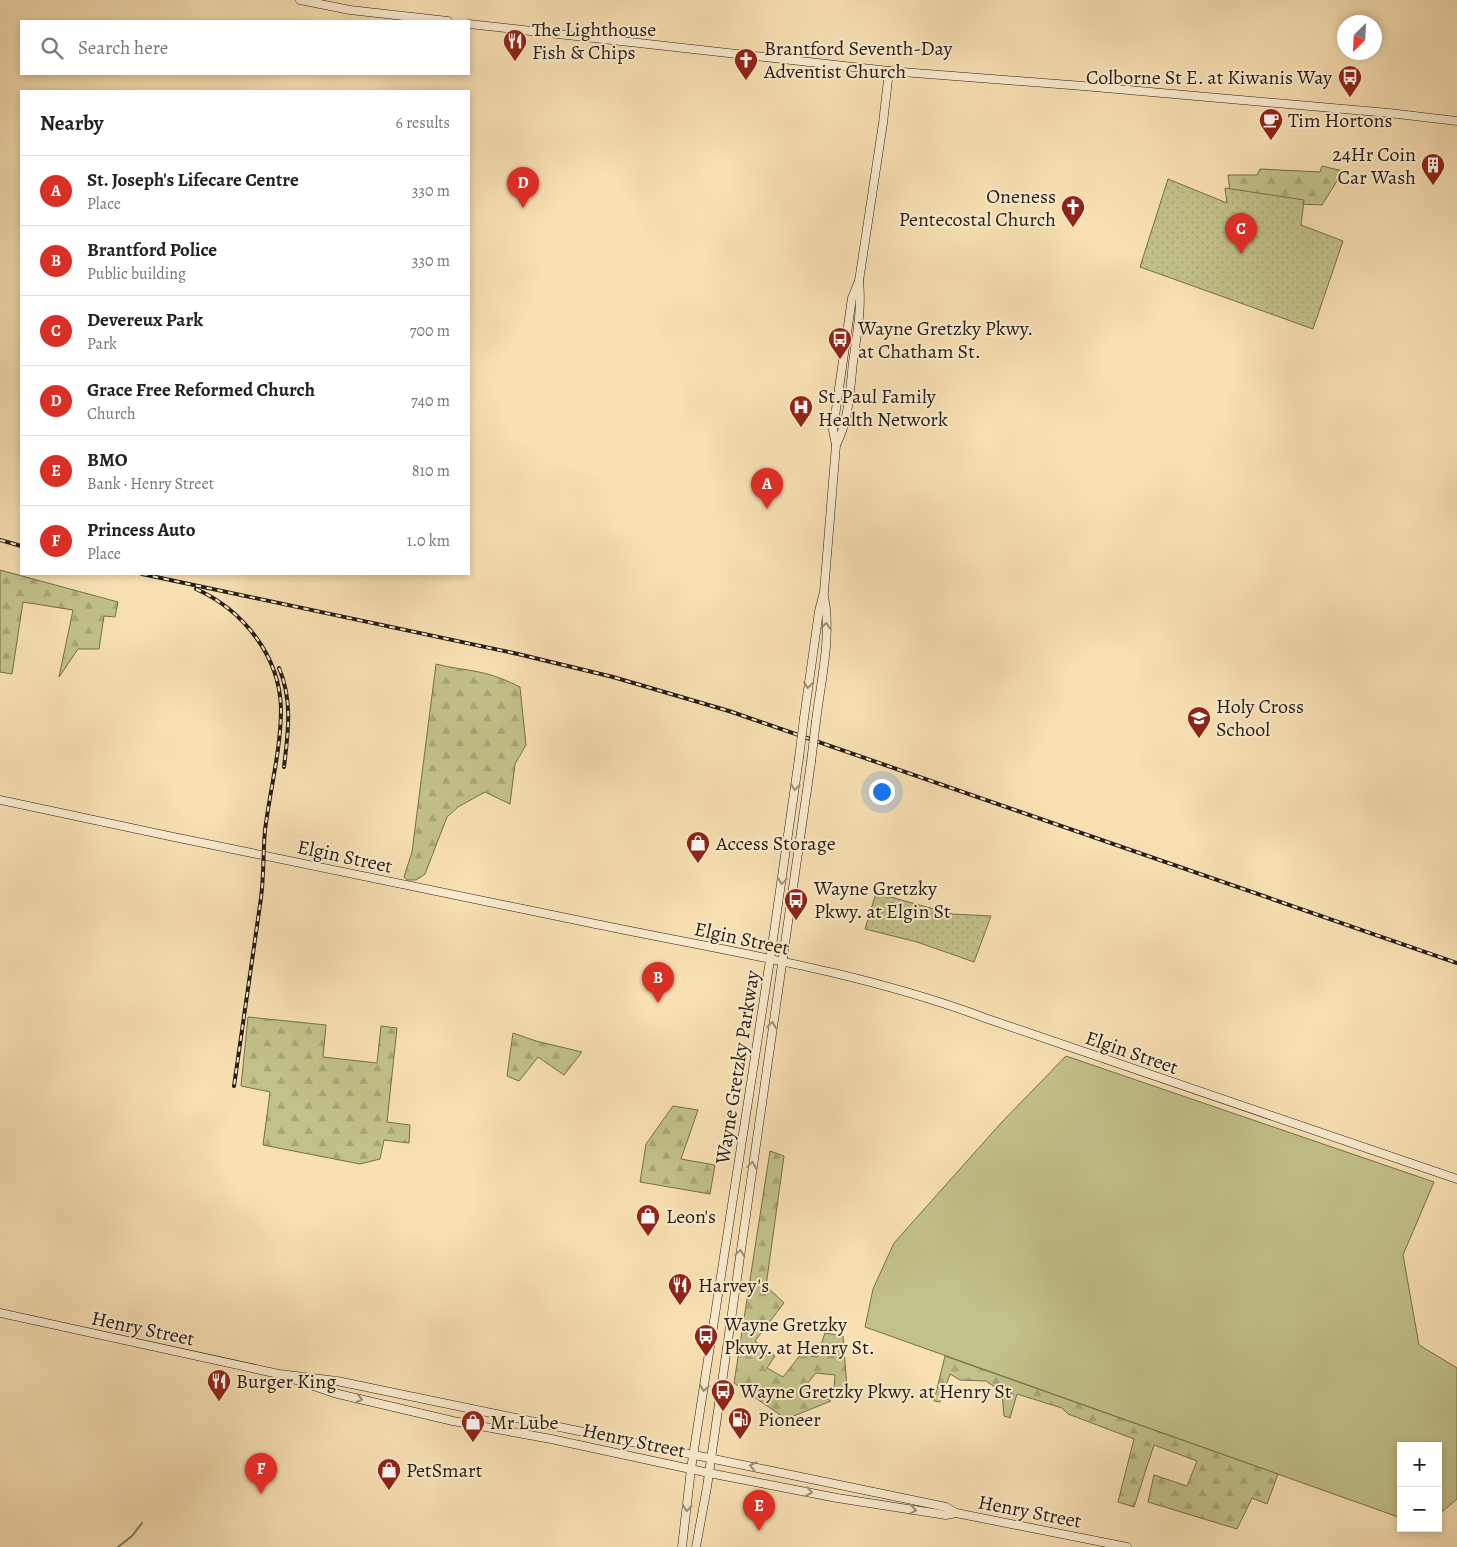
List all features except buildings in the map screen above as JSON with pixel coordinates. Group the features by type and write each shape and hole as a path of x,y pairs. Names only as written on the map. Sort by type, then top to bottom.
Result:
{"main road":[{"path":"300,0 350,10 439,20"},
{"path":"470,24 888,71 1402,114 1457,121"},
{"name":"Wayne Gretzky Parkway","path":"682,1547 691,1469 770,960 816,628 824,592 836,445 843,432 851,380 861,300 859,280 881,133 888,71"},
{"name":"Wayne Gretzky Parkway","path":"696,1547 709,1473 811,762 824,660 827,611 824,592"},
{"name":"Elgin Street","path":"0,800 270,858 846,976 942,1002 1457,1180"},
{"name":"Henry Street","path":"0,1313 279,1374 337,1381 711,1457 946,1507 956,1513 1127,1547"},
{"name":"Henry Street","path":"279,1374 334,1393 446,1419 551,1439 709,1473 837,1498 946,1516 956,1513"}],"green space":[{"path":"1322,166 1343,171 1322,205 1298,204 1248,219 1232,207 1228,175 1257,175 1260,169 1320,172"},
{"path":"1168,179 1227,203 1225,188 1304,200 1301,225 1343,241 1313,329 1140,267"},
{"path":"0,570 118,602 115,617 104,616 99,649 78,649 59,677 73,610 23,602 12,674 0,672"},
{"path":"436,664 485,673 520,687 526,745 515,764 510,804 485,792 458,807 447,817 425,874 416,880 407,880 404,877 412,852"},
{"path":"876,893 952,914 991,916 974,962 917,942 865,929"},
{"path":"248,1017 326,1025 323,1057 377,1063 381,1026 397,1028 387,1122 410,1125 409,1143 384,1140 380,1159 360,1164 263,1145 270,1092 241,1086"},
{"path":"513,1033 536,1041 582,1052 564,1075 538,1057 519,1081 507,1076"},
{"path":"1066,1056 1434,1182 1403,1255 1419,1345 1457,1368 1457,1499 1442,1512 1442,1442 1397,1442 1397,1517 865,1327 873,1289 894,1243 1001,1123"},
{"path":"673,1106 698,1110 681,1159 715,1165 710,1194 640,1182 646,1144"},
{"path":"770,1151 784,1156 766,1286 784,1303 755,1341 775,1356 767,1368 783,1377 801,1354 817,1357 825,1333 843,1336 847,1388 834,1388 835,1375 816,1373 806,1385 831,1401 786,1419 734,1383"},
{"path":"945,1356 1278,1474 1267,1504 1252,1498 1237,1529 1148,1502 1154,1475 1187,1486 1197,1461 1154,1445 1134,1507 1118,1502 1134,1439 1068,1414 1062,1408 1017,1394 1010,1418 1004,1416 1002,1392 986,1381 960,1380 950,1374 940,1402 934,1401"}],"waterway":[{"path":"118,1547 132,1536 142,1523"}],"railway":[{"path":"0,540 20,546"},
{"path":"147,575 518,654 613,677 729,711 1457,963"},
{"path":"196,589 229,609 256,637 274,671 279,689 281,709 281,724 265,830 261,898 234,1086"},
{"path":"279,668 288,705 288,729 284,767"}],"place":[{"name":"The Lighthouse Fish & Chips","path":"515,62"},
{"name":"Brantford Seventh-Day Adventist Church","path":"746,81"},
{"name":"Colborne St E. at Kiwanis Way","path":"1350,98"},
{"name":"Tim Hortons","path":"1271,141"},
{"name":"24Hr Coin Car Wash","path":"1433,186"},
{"name":"Grace Free Reformed Church","path":"523,208"},
{"name":"Oneness Pentecostal Church","path":"1073,228"},
{"name":"Devereux Park","path":"1241,254"},
{"name":"Wayne Gretzky Pkwy. at Chatham St.","path":"840,360"},
{"name":"St.Paul Family Health Network","path":"801,428"},
{"name":"St. Joseph's Lifecare Centre","path":"767,509"},
{"name":"Holy Cross School","path":"1199,739"},
{"name":"Access Storage","path":"698,864"},
{"name":"Wayne Gretzky Pkwy. at Elgin St","path":"796,921"},
{"name":"Brantford Police","path":"658,1003"},
{"name":"Leon's","path":"648,1237"},
{"name":"Harvey's","path":"680,1306"},
{"name":"Wayne Gretzky Pkwy. at Henry St.","path":"706,1357"},
{"name":"Burger King","path":"219,1402"},
{"name":"Wayne Gretzky Pkwy. at Henry St","path":"723,1412"},
{"name":"Pioneer","path":"740,1440"},
{"name":"Mr Lube","path":"473,1443"},
{"name":"PetSmart","path":"389,1491"},
{"name":"Princess Auto","path":"261,1494"},
{"name":"BMO","path":"759,1531"}]}
